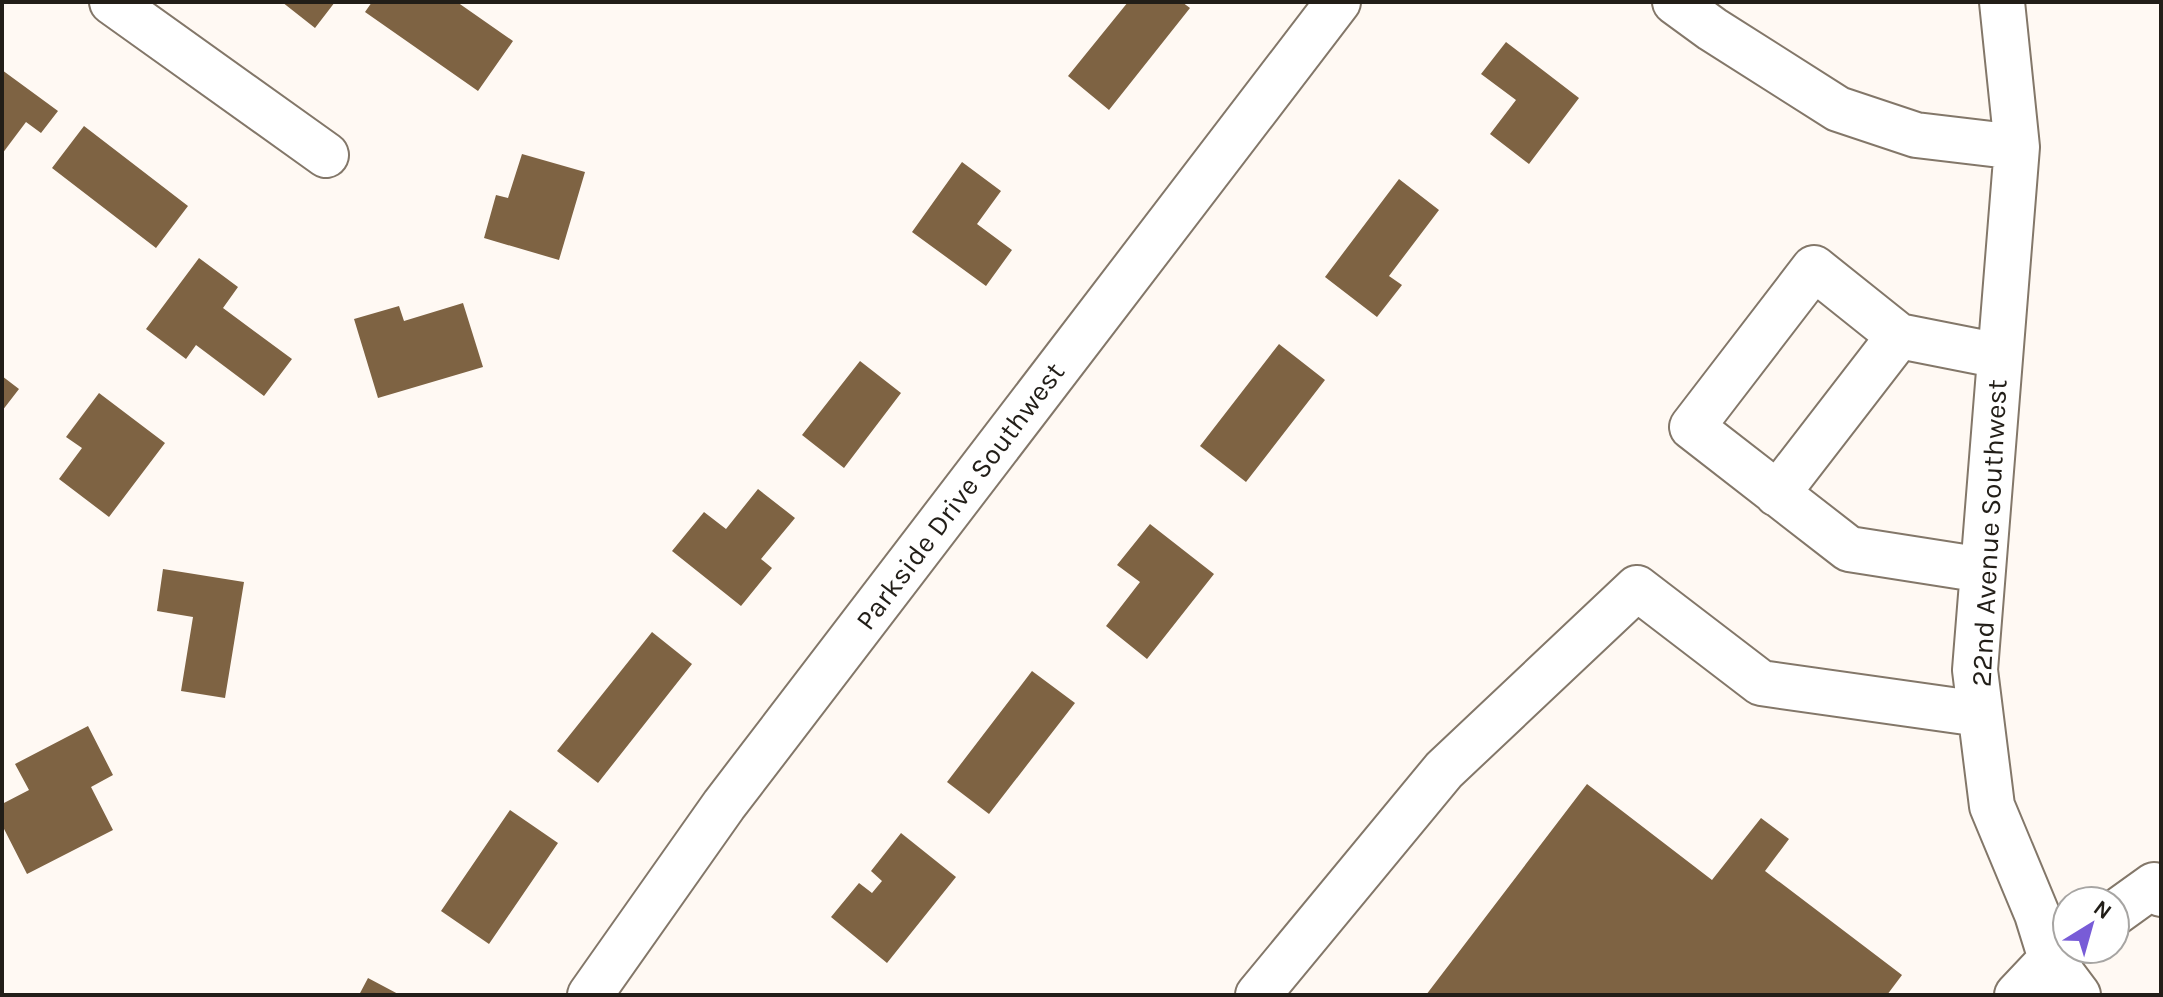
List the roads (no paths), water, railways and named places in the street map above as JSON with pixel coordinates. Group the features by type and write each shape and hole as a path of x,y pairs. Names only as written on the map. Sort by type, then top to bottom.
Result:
{"street":[{"path":"112,2 326,155"},
{"name":"Parkside Drive Southwest","path":"590,995 724,805 1338,2"},
{"path":"1675,2 1838,109 1916,135 2017,147"},
{"name":"22nd Avenue Southwest","path":"2002,2 2017,147 1975,670 1992,806 2037,914 2051,939"},
{"path":"1983,570 1849,549 1692,427 1814,268 1899,336 2000,356"},
{"path":"1777,494 1899,336"},
{"path":"1258,995 1444,770 1637,588 1761,683 1980,714"},
{"path":"2131,902 2154,885 2161,894"},
{"path":"2017,995 2051,961"},
{"name":"22nd Avenue Southwest","path":"2064,965 2078,995"}]}
